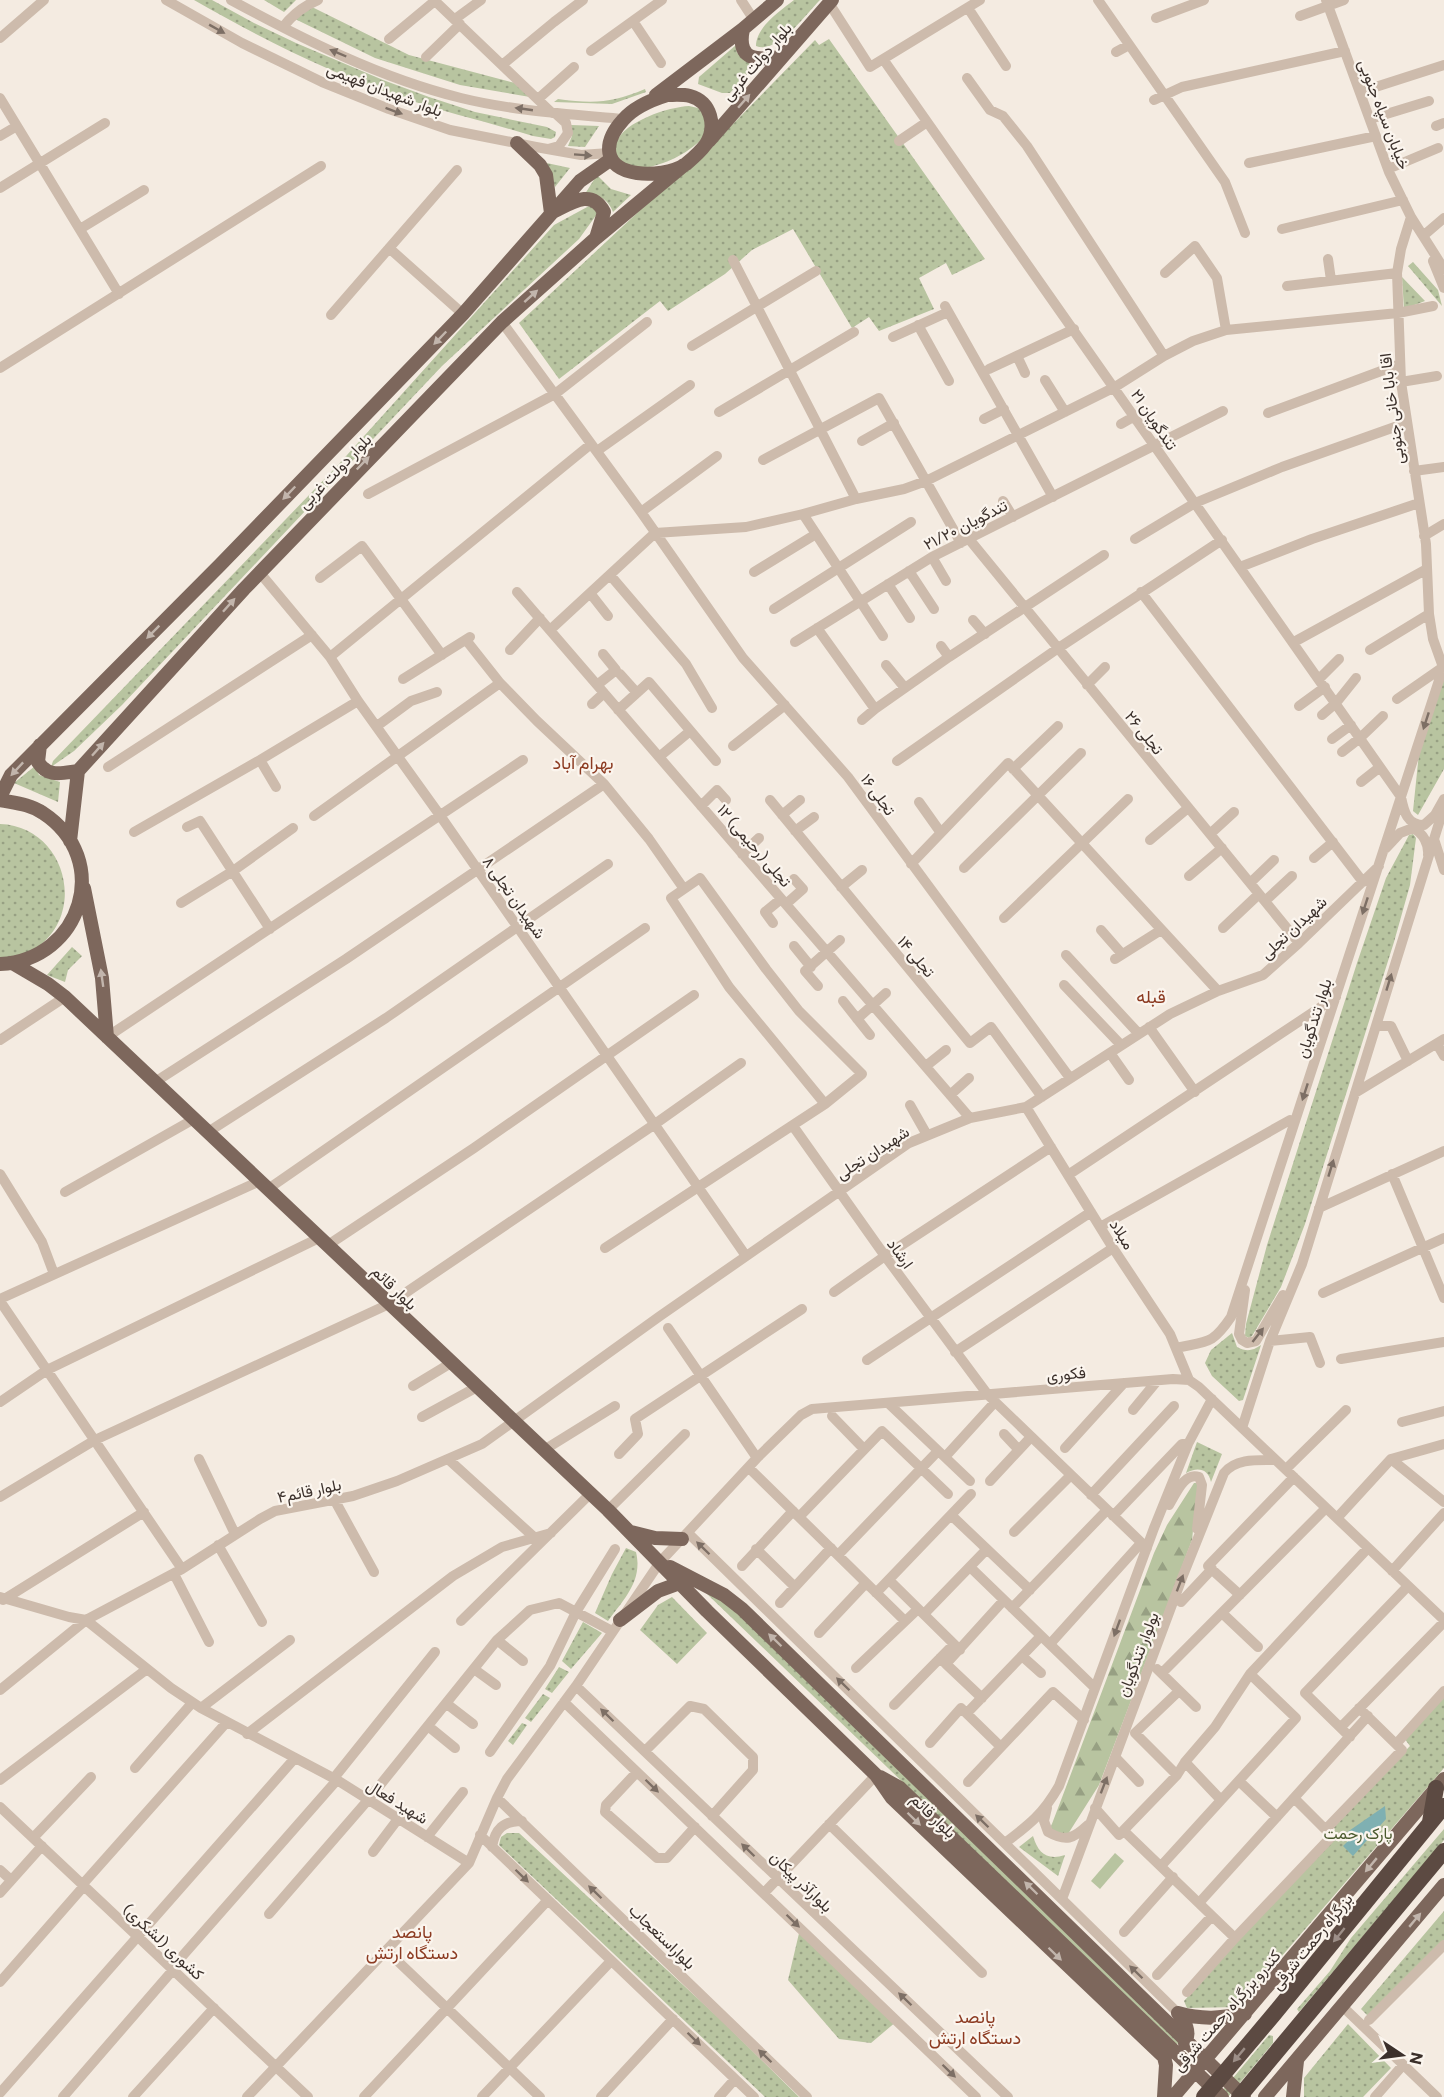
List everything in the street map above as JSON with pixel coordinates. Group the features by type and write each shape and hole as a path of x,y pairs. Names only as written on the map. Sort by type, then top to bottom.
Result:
{"highway":[{"path":"1429,1825 1440,1783"},
{"name":"بزرگراه رحمت شرقی","path":"1204,2097 1275,2014 1444,1806"},
{"path":"1239,2097 1444,1851"},
{"path":"1275,2014 1294,2031"}],"main road":[{"name":"بلوار دولت غربی","path":"648,102 777,0"},
{"name":"بلوار دولت غربی","path":"706,145 831,1"},
{"path":"743,29 740,41 746,53 758,60 782,57"},
{"path":"667,95 692,96 703,103 711,114 711,129 706,145 684,165 663,172 636,173 624,170 609,157 611,138 624,119 648,102 667,95"},
{"path":"517,143 540,165 546,175 551,213 579,200 590,198 599,203 604,212 596,238"},
{"name":"بلوار دولت غربی","path":"0,799 11,775 220,565 463,314 580,181 609,157"},
{"name":"بلوار دولت غربی","path":"78,771 322,506 502,322 596,238 684,165"},
{"path":"40,745 38,762 46,771 57,774 78,771 70,841"},
{"path":"0,799 24,804 42,812 58,825 70,841 78,858 102,978 107,1037"},
{"path":"0,964 14,964 33,958 50,947 64,933 74,916 80,897 82,878"},
{"name":"بلوار قائم","path":"14,964 65,997 608,1510 876,1775 892,1798 1164,2056 1166,2066 1164,2097"},
{"path":"628,1531 655,1538 685,1536"},
{"name":"بلوار قائم","path":"660,1562 724,1595 742,1609 1244,2097"},
{"path":"616,1626 658,1591 680,1583"},
{"path":"876,1775 900,1788 1222,2097"},
{"name":"کندرو بزرگراه رحمت شرقی","path":"1173,2097 1440,1783"},
{"path":"1265,2097 1444,1885"},
{"path":"1153,2047 1173,2052 1182,2048 1187,2040 1187,2030 1178,2013"},
{"path":"1178,2013 1197,2018 1222,2018 1245,2014"},
{"path":"1293,2097 1297,2061"}],"street":[{"path":"0,38 44,0"},
{"name":"بلوار شهیدان فهیمی","path":"166,0 242,43 322,82 389,109 450,130 580,155 609,157"},
{"name":"بلوار شهیدان فهیمی","path":"231,0 335,53 401,79 459,98 499,106 624,119"},
{"path":"283,27 304,6 318,0"},
{"path":"426,57 457,21 481,0"},
{"path":"502,65 583,0"},
{"path":"591,51 662,0"},
{"path":"741,0 754,20"},
{"path":"831,1 870,67 980,0"},
{"path":"1098,0 1129,45 1159,98 1225,182 1245,233"},
{"path":"1156,18 1203,0"},
{"path":"1300,16 1327,3 1344,0"},
{"path":"389,39 435,1 538,99 567,123 568,133 559,146 548,149"},
{"name":"خیابان سپاه جنوبی","path":"1327,3 1388,169 1411,217 1444,269"},
{"path":"968,8 1006,66"},
{"path":"633,21 661,63"},
{"path":"1116,52 1129,45"},
{"path":"1159,98 1182,87 1345,51"},
{"name":"۲۱ تندگویان","path":"883,60 1294,642 1401,797 1409,820 1416,825 1424,825 1435,815 1444,798"},
{"path":"1360,92 1444,65"},
{"path":"538,99 574,67"},
{"path":"967,78 990,110 1003,116 1027,146 1164,356"},
{"path":"0,98 119,294"},
{"path":"1370,119 1429,101"},
{"path":"899,141 927,122"},
{"path":"0,188 105,123"},
{"path":"0,136 17,126"},
{"path":"1249,164 1376,136"},
{"path":"1388,169 1438,148"},
{"path":"0,368 321,166"},
{"path":"331,315 457,170"},
{"path":"80,229 144,190"},
{"path":"1282,229 1402,200"},
{"name":"اقا بابا خانی جنوبی","path":"1411,217 1401,249 1397,273 1401,382 1424,536 1429,614 1433,639 1444,666"},
{"path":"1423,236 1444,218"},
{"name":"خیابان سپاه جنوبی","path":"1423,236 1444,288"},
{"path":"1165,273 1195,246 1216,278 1226,330"},
{"path":"389,248 463,314"},
{"path":"1328,259 1331,280"},
{"path":"733,260 856,499"},
{"path":"692,346 816,271"},
{"path":"1287,286 1397,273"},
{"path":"550,630 655,533 746,527 904,489 926,481 1115,387 1164,356 1226,330 1398,313 1433,306"},
{"path":"893,337 918,326 946,309 1020,435 1053,497"},
{"name":"۱۶ تجلی","path":"502,322 641,512 743,658 848,777 1070,1078"},
{"path":"368,494 555,394 647,322"},
{"path":"918,326 949,381"},
{"path":"989,369 1074,329"},
{"path":"719,412 854,332"},
{"path":"1017,356 1025,373"},
{"path":"1268,413 1400,364"},
{"path":"1401,382 1437,376"},
{"path":"1045,380 1065,412"},
{"path":"330,657 594,447 690,385"},
{"name":"۲۶ تجلی","path":"820,429 879,398 926,481 965,541 1024,607 1299,943"},
{"path":"984,419 1004,409"},
{"name":"۲۱/۲۰ تندگویان","path":"795,642 932,557 1223,411"},
{"path":"1121,424 1135,416"},
{"path":"862,441 894,423"},
{"path":"1135,539 1195,503 1282,467 1406,423"},
{"path":"763,460 820,429"},
{"path":"641,512 717,456"},
{"path":"1414,471 1444,467"},
{"path":"1003,501 1013,517"},
{"path":"1240,567 1312,539 1419,503"},
{"path":"803,514 883,636"},
{"path":"774,609 911,522"},
{"path":"1424,536 1444,524"},
{"path":"754,572 816,534"},
{"path":"897,761 1130,599 1222,540"},
{"path":"320,578 362,546 442,655"},
{"path":"862,720 949,657 1104,555"},
{"path":"932,557 946,581"},
{"path":"1294,642 1427,569"},
{"path":"909,572 934,609"},
{"name":"شهیدان تجلی ۸","path":"260,573 330,657 358,701 746,1256"},
{"path":"610,575 686,664 712,708"},
{"path":"888,584 910,618"},
{"name":"۱۲ تجلی (رحیمی)","path":"517,592 970,1118"},
{"path":"1141,592 1363,882"},
{"path":"590,593 608,616"},
{"path":"1370,650 1429,614"},
{"path":"510,650 540,618"},
{"path":"973,620 985,634"},
{"path":"817,628 875,709"},
{"path":"108,767 312,635"},
{"path":"403,679 468,638 500,683 549,734 604,784 684,889"},
{"path":"941,646 949,657"},
{"path":"592,704 616,670 603,654"},
{"path":"1299,706 1322,683 1339,659"},
{"path":"886,665 905,688"},
{"path":"1397,699 1444,666"},
{"name":"بلوار تندگویان","path":"1176,1348 1211,1340 1219,1335 1231,1317 1444,666"},
{"path":"1087,685 1105,667"},
{"path":"620,674 637,693"},
{"path":"1322,715 1336,703 1356,678"},
{"path":"618,710 649,682 689,732 716,761"},
{"path":"314,816 500,683"},
{"path":"377,726 411,701 437,692"},
{"path":"134,832 358,701"},
{"path":"733,746 785,705"},
{"path":"1342,752 1383,716"},
{"path":"1332,739 1351,725"},
{"path":"911,864 1010,766 1058,726"},
{"path":"659,757 689,732"},
{"path":"964,868 1081,753"},
{"path":"260,760 276,787"},
{"path":"107,1037 523,760"},
{"path":"1010,766 1218,992"},
{"path":"1361,782 1380,767"},
{"path":"155,1082 346,959 604,784"},
{"path":"701,806 717,790 726,800"},
{"path":"1004,918 1128,799"},
{"name":"تجلی ۱۴","path":"770,800 970,1043 991,1027 1042,1097"},
{"path":"782,815 800,800"},
{"path":"919,802 940,833"},
{"path":"1242,1428 1270,1341 1302,1264 1444,807"},
{"path":"1150,840 1188,808"},
{"path":"1210,834 1234,812"},
{"path":"795,831 814,817"},
{"path":"187,827 200,821 270,928"},
{"path":"181,903 233,871 293,828"},
{"path":"1383,850 1400,833 1413,828 1419,831 1425,839 1429,852 1427,861"},
{"path":"742,854 759,838"},
{"path":"1434,839 1444,870"},
{"path":"1314,858 1333,842"},
{"path":"1189,876 1221,848"},
{"path":"1250,883 1274,860"},
{"path":"208,1132 386,1018 608,864"},
{"name":"شهیدان تجلی","path":"514,1422 660,1316 909,1143 970,1118 1026,1107 1170,1014 1263,975 1379,866"},
{"path":"841,887 862,870"},
{"path":"1223,928 1292,876"},
{"path":"605,1248 793,1126 825,1104 861,1074 799,1011 700,878 671,898 729,987 825,1104"},
{"path":"773,922 765,912 803,889 794,879"},
{"path":"209,1642 178,1571 144,1512 0,1300 54,1274 264,1185 414,1087 645,928"},
{"path":"1101,930 1119,956 1161,930"},
{"path":"808,969 840,940"},
{"path":"794,946 818,986"},
{"path":"1066,955 1138,1034"},
{"path":"1064,985 1121,1045"},
{"path":"857,1019 886,993"},
{"path":"0,1402 47,1370 323,1241 474,1148 694,995"},
{"path":"0,1040 65,997"},
{"path":"1068,1174 1336,997"},
{"path":"843,1001 870,1035"},
{"path":"1376,1026 1391,1026 1408,1061"},
{"path":"1149,1027 1195,1092"},
{"path":"1355,1093 1441,1042 1444,1056"},
{"path":"926,1066 946,1050"},
{"path":"1110,1053 1129,1080"},
{"path":"0,1497 95,1440 390,1304 741,1063"},
{"path":"950,1095 969,1078"},
{"path":"910,1105 927,1135"},
{"name":"میلاد","path":"1026,1107 1113,1248 1170,1334 1189,1380"},
{"path":"65,1192 194,1119"},
{"path":"1100,1227 1290,1120"},
{"name":"ارشاد","path":"793,1126 929,1317 992,1399 1144,1546"},
{"path":"834,1292 1051,1147"},
{"path":"1319,1208 1444,1150"},
{"path":"0,1174 42,1242 54,1274"},
{"path":"1392,1174 1444,1298"},
{"path":"867,1360 1091,1212"},
{"path":"1323,1293 1444,1238"},
{"path":"955,1352 1113,1248"},
{"path":"1249,1262 1239,1334 1244,1342 1250,1343 1258,1338 1302,1264"},
{"path":"619,1454 638,1434 635,1419 802,1309"},
{"path":"668,1328 757,1458"},
{"path":"1270,1341 1310,1337 1320,1363"},
{"path":"1341,1359 1444,1342"},
{"path":"412,1386 451,1363"},
{"path":"1189,1380 1212,1399 1444,1621 1364,1712 1350,1737 1199,1903"},
{"name":"فکوری","path":"660,1562 757,1458 801,1415 812,1409 888,1402 992,1399 1124,1383 1189,1380"},
{"path":"1133,1410 1157,1381"},
{"path":"1065,1448 1124,1383"},
{"path":"422,1417 477,1387"},
{"path":"780,1603 920,1469 941,1454 992,1399"},
{"name":"بولوار تندگویان","path":"1005,1843 1036,1818 1048,1805 1059,1786 1144,1546 1154,1528 1188,1444 1212,1399"},
{"path":"888,1402 970,1482"},
{"path":"544,1450 615,1406"},
{"path":"1091,1495 1174,1406"},
{"path":"1181,1602 1346,1410"},
{"path":"1402,1422 1444,1411"},
{"path":"832,1416 864,1449"},
{"name":"بلوار قائم۴","path":"0,1690 86,1620 178,1571 275,1511 334,1499 398,1481 482,1444 514,1422"},
{"path":"742,1566 756,1549 882,1431 948,1494"},
{"path":"608,1510 685,1434"},
{"path":"1004,1434 1019,1450"},
{"path":"990,1482 1031,1437"},
{"path":"894,1705 957,1647 1008,1604 1030,1590 1182,1444 1188,1444"},
{"path":"1337,1518 1391,1459 1444,1444"},
{"path":"199,1459 235,1534"},
{"path":"448,1459 534,1538"},
{"path":"1391,1459 1444,1502"},
{"name":"بولوار تندگویان","path":"1062,1899 1195,1544 1224,1473 1229,1467 1251,1461 1275,1460"},
{"path":"749,1468 905,1621"},
{"path":"1014,1532 1071,1475"},
{"path":"1154,1528 1184,1481 1189,1476 1196,1475 1201,1479 1203,1485 1195,1544"},
{"path":"461,1621 590,1494"},
{"path":"876,1593 971,1494"},
{"path":"334,1499 374,1572"},
{"path":"1162,1673 1326,1508"},
{"path":"2,1599 144,1512"},
{"path":"1392,1571 1444,1513"},
{"path":"951,1515 1030,1590"},
{"path":"247,1734 453,1576 502,1547 551,1533"},
{"path":"685,1536 918,1758 1178,2013"},
{"path":"218,1545 262,1622"},
{"path":"930,1743 964,1711 982,1698 1022,1656 1046,1640 1144,1546"},
{"path":"1095,1808 1119,1835 1124,1831 1177,1775 1215,1727 1250,1674 1368,1548"},
{"path":"490,1752 550,1666 576,1612 615,1549"},
{"path":"756,1549 795,1587"},
{"path":"856,1668 905,1621 921,1612 987,1549"},
{"path":"247,2097 469,1863 507,1779 576,1686 660,1562"},
{"path":"970,1567 1095,1688"},
{"path":"1210,1568 1240,1595"},
{"path":"889,1580 957,1647"},
{"path":"819,1633 866,1582"},
{"path":"1350,1737 1305,1693 1408,1586"},
{"name":"شهید فعال","path":"2,1599 86,1620 197,1706 226,1724 335,1779 469,1863"},
{"path":"269,1914 368,1800 497,1640 530,1610 559,1603 576,1612 616,1626"},
{"path":"1222,1613 1258,1647"},
{"path":"135,1767 197,1706 290,1640"},
{"path":"497,1640 523,1662"},
{"path":"63,2097 335,1779 435,1652"},
{"path":"1022,1656 1041,1673"},
{"path":"943,1661 982,1698"},
{"path":"1150,1663 1196,1707"},
{"path":"0,1780 147,1669"},
{"path":"474,1669 496,1685"},
{"path":"1161,1866 1296,1718 1250,1674"},
{"name":"بلوارآذر پیکان","path":"576,1686 1008,2097"},
{"path":"1177,1775 1135,1733 1179,1691"},
{"path":"1396,1744 1444,1691"},
{"path":"968,1782 1053,1692 1084,1719"},
{"path":"564,1702 973,2094 984,2075"},
{"path":"447,1704 473,1724"},
{"path":"645,1751 690,1706 704,1709 753,1757 753,1770 712,1816"},
{"path":"964,1711 1001,1747"},
{"path":"1341,1727 1364,1712"},
{"path":"1188,1992 1402,1750 1364,1712"},
{"path":"0,1982 226,1724"},
{"path":"428,1726 455,1748"},
{"path":"609,1745 622,1729"},
{"path":"893,1754 918,1758"},
{"path":"1114,1757 1139,1782"},
{"path":"0,2093 295,1758"},
{"path":"1185,1762 1221,1800"},
{"path":"637,1772 606,1805 605,1812 662,1860 667,1858 695,1827"},
{"path":"764,1893 876,1775"},
{"path":"33,1838 91,1777"},
{"path":"1239,1781 1277,1817"},
{"path":"427,1837 463,1792"},
{"path":"676,1809 689,1793"},
{"name":"بلواراستعجاب","path":"497,1797 807,2097"},
{"path":"1294,1798 1329,1833"},
{"path":"1048,1805 1044,1821 1048,1832 1060,1839 1072,1837 1090,1823"},
{"name":"کشوری (لشکری)","path":"1,1809 308,2097"},
{"path":"373,1852 398,1819"},
{"path":"492,1847 494,1836 501,1827 510,1821 522,1821"},
{"path":"829,1824 982,1973"},
{"path":"1124,1831 1235,1938"},
{"path":"480,1835 754,2097"},
{"path":"0,1893 42,1846"},
{"path":"0,1870 11,1880"},
{"path":"1124,1932 1173,1877"},
{"path":"364,2097 548,1900"},
{"path":"1157,1975 1212,1916"},
{"path":"836,1963 849,1946"},
{"path":"1369,2020 1444,1946"},
{"path":"386,1950 540,2097"},
{"path":"482,2097 611,1961"},
{"path":"1342,2007 1438,2097 1444,2092"},
{"path":"133,2097 214,2008"},
{"path":"601,2097 673,2019"},
{"path":"1375,2097 1403,2065"},
{"path":"718,2097 735,2079"}],"green space":[{"path":"194,0 212,0 296,43 383,80 475,112 547,127 556,132 555,137 551,139 533,136 378,89 298,55"},
{"path":"264,0 296,0 284,12"},
{"path":"794,0 820,0 782,39 773,45 756,46 764,26"},
{"path":"312,7 409,55 515,83 530,97 460,85 375,58 295,19"},
{"path":"829,39 985,259 952,275 946,263 919,278 934,309 879,331 869,317 852,328 793,229 752,250 725,274 668,311 660,301 559,379 519,323 737,120 815,40 819,45"},
{"path":"736,45 737,53 756,64 730,93 722,93 698,84 699,77"},
{"path":"645,89 646,92 612,104 554,102 558,99 582,102 612,100"},
{"path":"689,106 698,108 706,117 705,136 690,149 662,163 632,170 616,157 616,143 628,128 659,112"},
{"path":"571,125 599,126 585,147 568,146 572,136"},
{"path":"542,162 570,168 555,187"},
{"path":"597,175 611,189 631,195 613,212 608,203 601,198 583,197"},
{"path":"589,206 596,209 597,214 579,239 442,366 122,705 74,751 51,767 53,761 338,465 554,225"},
{"path":"1413,262 1438,290 1442,306 1408,266"},
{"path":"1402,277 1425,301 1404,309"},
{"path":"1444,677 1444,769 1418,815 1413,811 1419,753"},
{"path":"35,766 39,775 60,782 58,802 14,783"},
{"path":"0,824 22,828 40,839 53,853 62,872 65,891 62,911 54,930 39,946 25,954 0,959"},
{"path":"1413,834 1416,838 1410,885 1305,1224 1281,1287 1249,1338 1245,1336 1246,1324 1267,1245 1357,963 1386,878 1409,835"},
{"path":"72,947 82,956 68,970 65,982 47,975"},
{"path":"1232,1333 1237,1347 1241,1349 1255,1349 1261,1345 1243,1400 1239,1401 1212,1376 1205,1363 1211,1350"},
{"path":"1197,1442 1222,1454 1211,1482 1205,1471 1194,1470 1186,1473"},
{"path":"1194,1483 1198,1483 1192,1540 1099,1785 1068,1834 1060,1835 1050,1829 1154,1553 1167,1525"},
{"path":"626,1548 636,1552 637,1572 631,1589 608,1621 595,1613"},
{"path":"706,1593 723,1598 1180,2043 1173,2045"},
{"path":"672,1597 707,1633 677,1664 640,1630 658,1605"},
{"path":"583,1622 602,1633 571,1669 562,1661"},
{"path":"559,1667 569,1672 552,1693 545,1689"},
{"path":"543,1694 550,1698 531,1722 525,1718"},
{"name":"پارک رحمت","path":"1444,1696 1444,1768 1238,2007 1187,2008 1184,2001 1332,1836 1335,1829 1332,1826 1410,1746 1404,1738"},
{"path":"522,1723 527,1725 513,1745 508,1741"},
{"path":"1444,1829 1444,1840 1299,2012 1297,2009 1330,1971 1351,1938"},
{"path":"507,1833 519,1833 721,2020 799,2097 765,2097 499,1845 501,1837"},
{"path":"1033,1836 1044,1854 1053,1857 1065,1855 1058,1876 1019,1847"},
{"path":"1115,1853 1124,1861 1100,1889 1091,1881"},
{"path":"1444,1911 1444,1940 1369,2017 1361,2009"},
{"path":"800,1929 897,2021 871,2043 839,2039 788,1980"},
{"path":"1348,2024 1391,2068 1363,2097 1304,2097 1304,2078"},
{"path":"1269,2035 1273,2036 1273,2043 1228,2097 1217,2097"}],"water":[{"path":"1385,1806 1386,1819 1353,1856 1343,1846 1348,1841 1343,1835"}],"district":[{"name":"بهرام آباد","path":"583,762"},
{"name":"قبله","path":"1151,996"},
{"name":"پانصد دستگاه ارتش","path":"412,1941"},
{"name":"پانصد دستگاه ارتش","path":"975,2026"}]}
